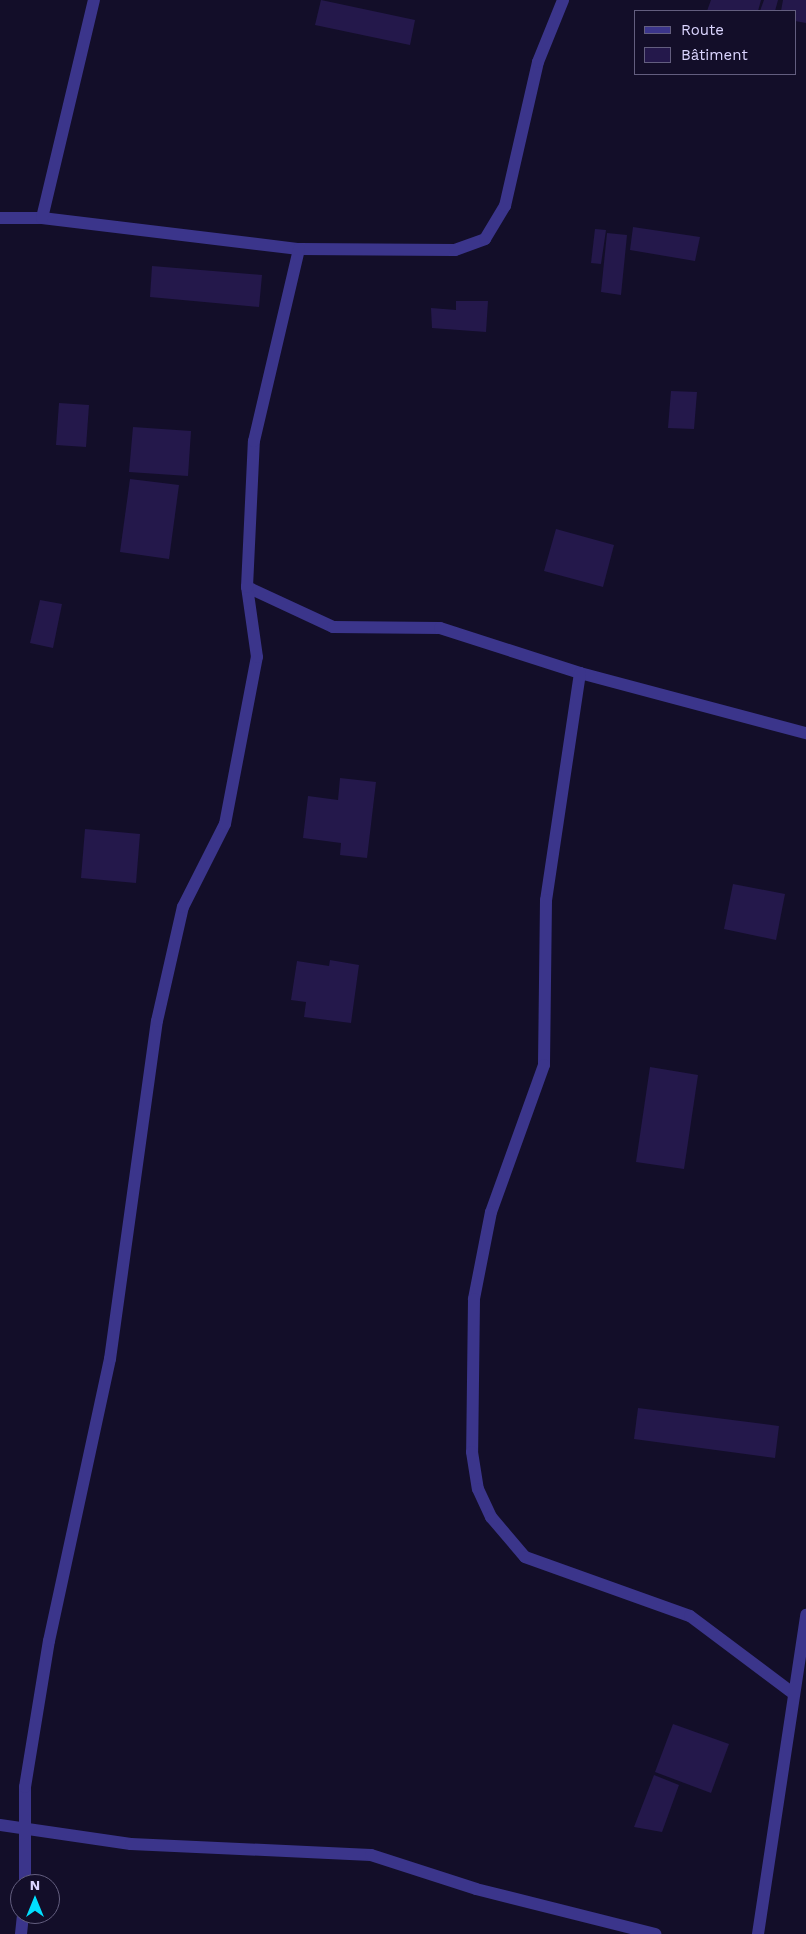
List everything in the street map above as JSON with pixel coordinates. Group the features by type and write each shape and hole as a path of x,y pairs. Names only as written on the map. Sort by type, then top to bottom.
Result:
{"street":[{"path":"42,218 94,0"},
{"path":"0,218 42,218 299,249 455,250 485,239 505,206 538,62 563,0"},
{"path":"25,1874 25,1787 49,1641 110,1360 157,1021 183,907 225,824 257,657 247,587 254,441 299,249"},
{"path":"247,587 334,627 440,628 580,673 806,733"},
{"path":"580,673 546,900 544,1065 491,1212 474,1299 472,1452 478,1489 491,1517 525,1557 690,1616 794,1694"},
{"path":"758,1934 806,1615"},
{"path":"0,1824 131,1844 371,1855 476,1889 656,1934"}],"building":[{"path":"321,0 415,20 410,45 315,25"},
{"path":"711,0 761,0 758,10 707,10"},
{"path":"764,0 778,0 775,10 760,10"},
{"path":"783,0 806,0 806,23 796,21 796,10 781,10"},
{"path":"633,227 700,237 695,261 630,250"},
{"path":"595,229 606,230 601,264 591,263"},
{"path":"607,233 627,235 621,295 601,292"},
{"path":"152,266 262,275 259,307 150,297"},
{"path":"456,301 488,301 486,332 432,328 431,308 456,310"},
{"path":"671,391 697,392 694,429 668,428"},
{"path":"59,403 89,405 86,447 56,445"},
{"path":"133,427 191,431 188,476 129,472"},
{"path":"130,479 179,485 169,559 120,552"},
{"path":"556,529 614,545 603,587 544,571"},
{"path":"40,600 62,604 53,648 30,643"},
{"path":"340,778 376,782 367,858 340,855 341,843 303,838 308,796 338,800"},
{"path":"85,829 140,834 136,883 81,878"},
{"path":"733,884 785,894 776,940 724,929"},
{"path":"330,960 359,965 351,1023 304,1017 306,1002 291,1000 297,961 329,966"},
{"path":"650,1067 698,1075 684,1169 636,1162"},
{"path":"638,1408 779,1426 775,1458 634,1439"},
{"path":"673,1724 729,1744 711,1793 655,1772"},
{"path":"654,1775 679,1785 662,1832 634,1827"}]}
